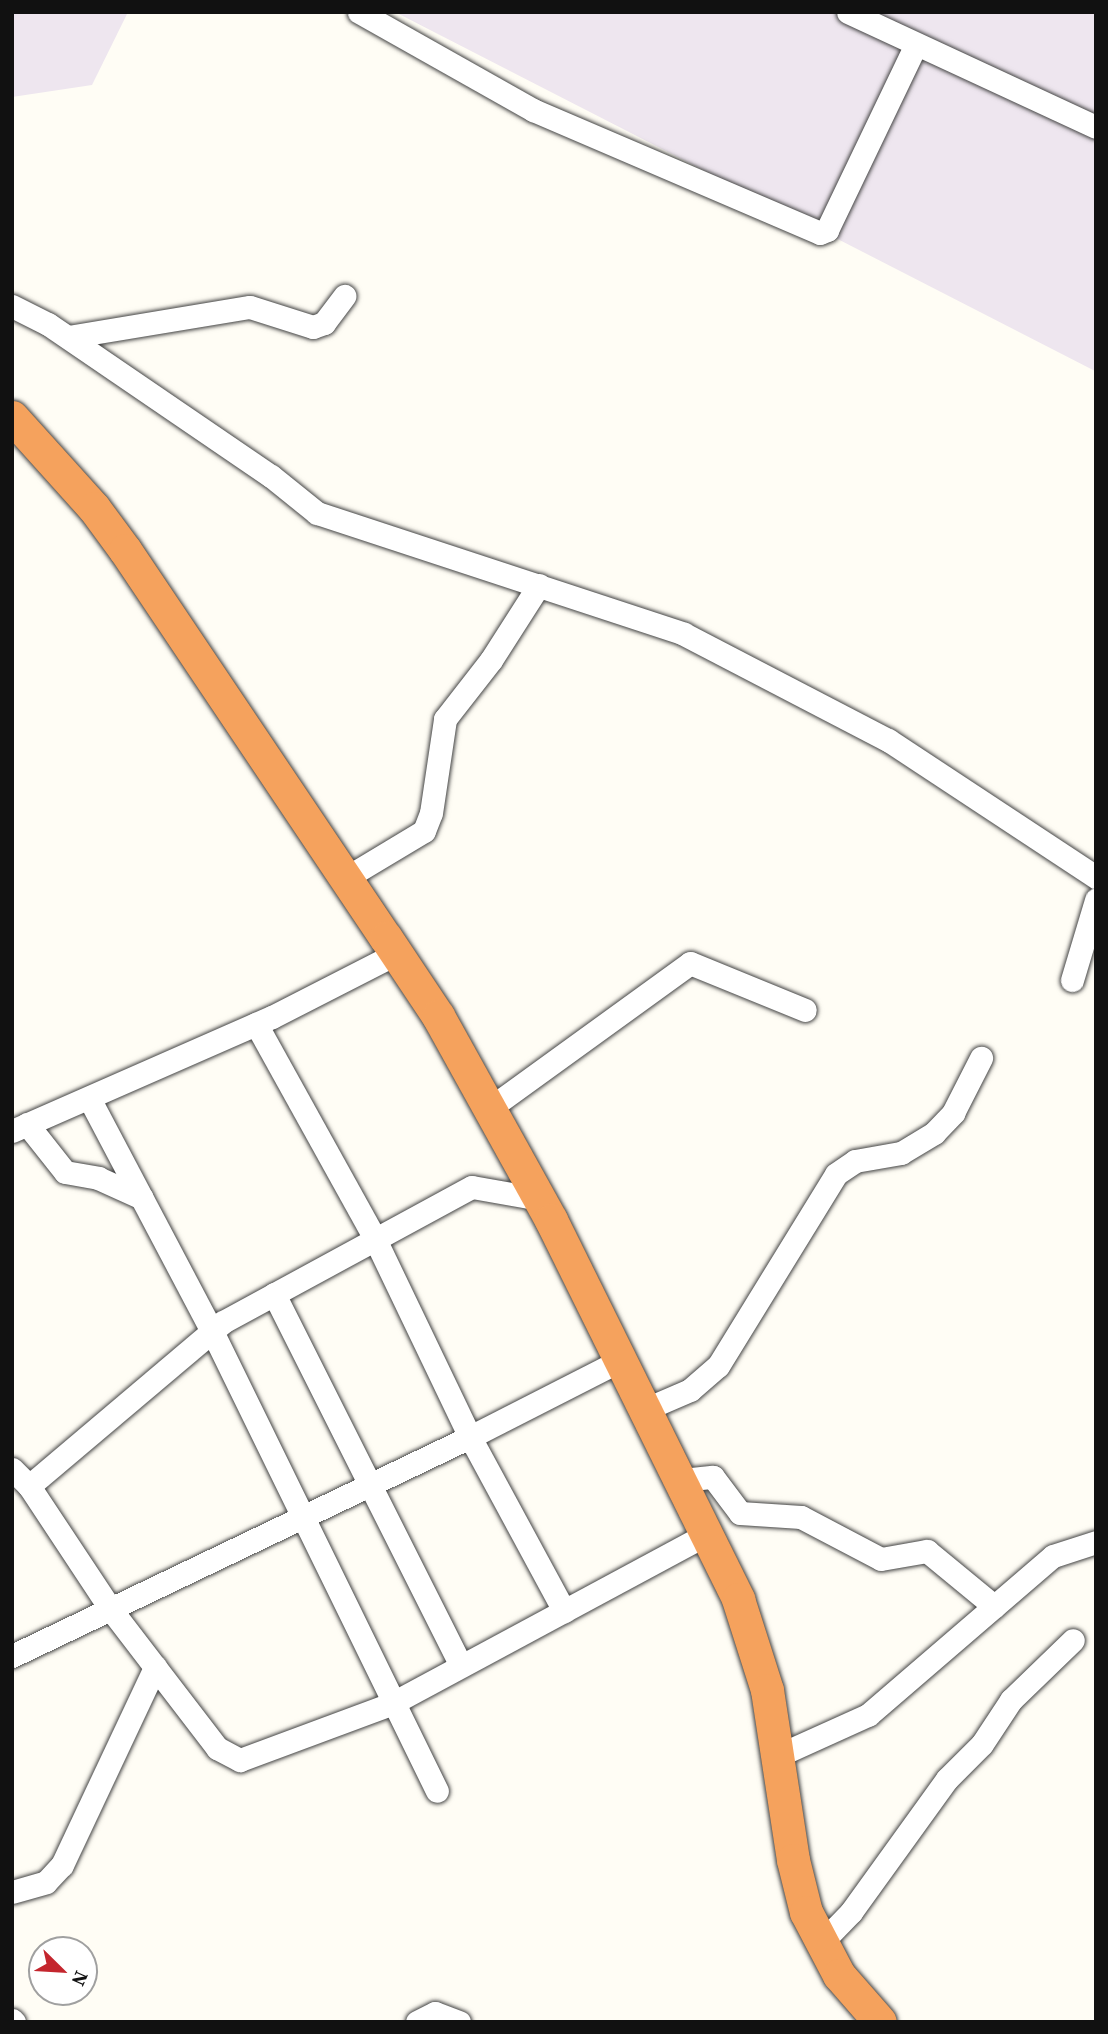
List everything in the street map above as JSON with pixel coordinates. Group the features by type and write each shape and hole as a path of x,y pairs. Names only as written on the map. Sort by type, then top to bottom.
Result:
{"highway":[{"path":"12,416 94,508 125,550 344,879 397,953 490,1108 540,1199 709,1533 755,1644 777,1756 793,1860 806,1912 820,1944 839,1975 880,2022"}],"street":[{"path":"359,12 533,110 820,233 827,230 916,44"},
{"path":"848,12 1096,127"},
{"path":"68,337 250,307 313,327 324,323 344,296"},
{"path":"12,306 68,337 271,476 317,513 684,634 872,731 1096,877"},
{"path":"344,879 424,831 431,813 445,719 491,660 539,584"},
{"path":"1072,980 1096,901"},
{"path":"142,1198 98,1178 65,1172 19,1128 256,1024 397,953"},
{"path":"490,1108 690,963 805,1010"},
{"path":"256,1024 374,1239 470,1437 564,1611"},
{"path":"646,1409 690,1390 718,1366 836,1174 855,1161 907,1150 934,1133 953,1113 981,1058"},
{"path":"89,1098 211,1329 300,1518 436,1791"},
{"path":"29,1486 211,1329 478,1185 504,1195 540,1199"},
{"path":"274,1294 461,1666"},
{"path":"12,1656 109,1607 470,1437 621,1360"},
{"path":"12,1469 29,1486 109,1607 217,1748 240,1760 393,1703 709,1533"},
{"path":"682,1480 713,1477 740,1513 801,1517 881,1559 927,1550 994,1606"},
{"path":"777,1756 867,1715 1053,1556 1096,1542"},
{"path":"820,1944 851,1912 947,1779 982,1744 1011,1700 1073,1640"},
{"path":"12,1892 46,1882 62,1865 155,1667"},
{"path":"417,2022 435,2013 459,2022"}],"shaded area":[{"path":"12,12 128,12 92,85 12,97"},
{"path":"395,12 1096,12 1096,371 1095,371"}]}
